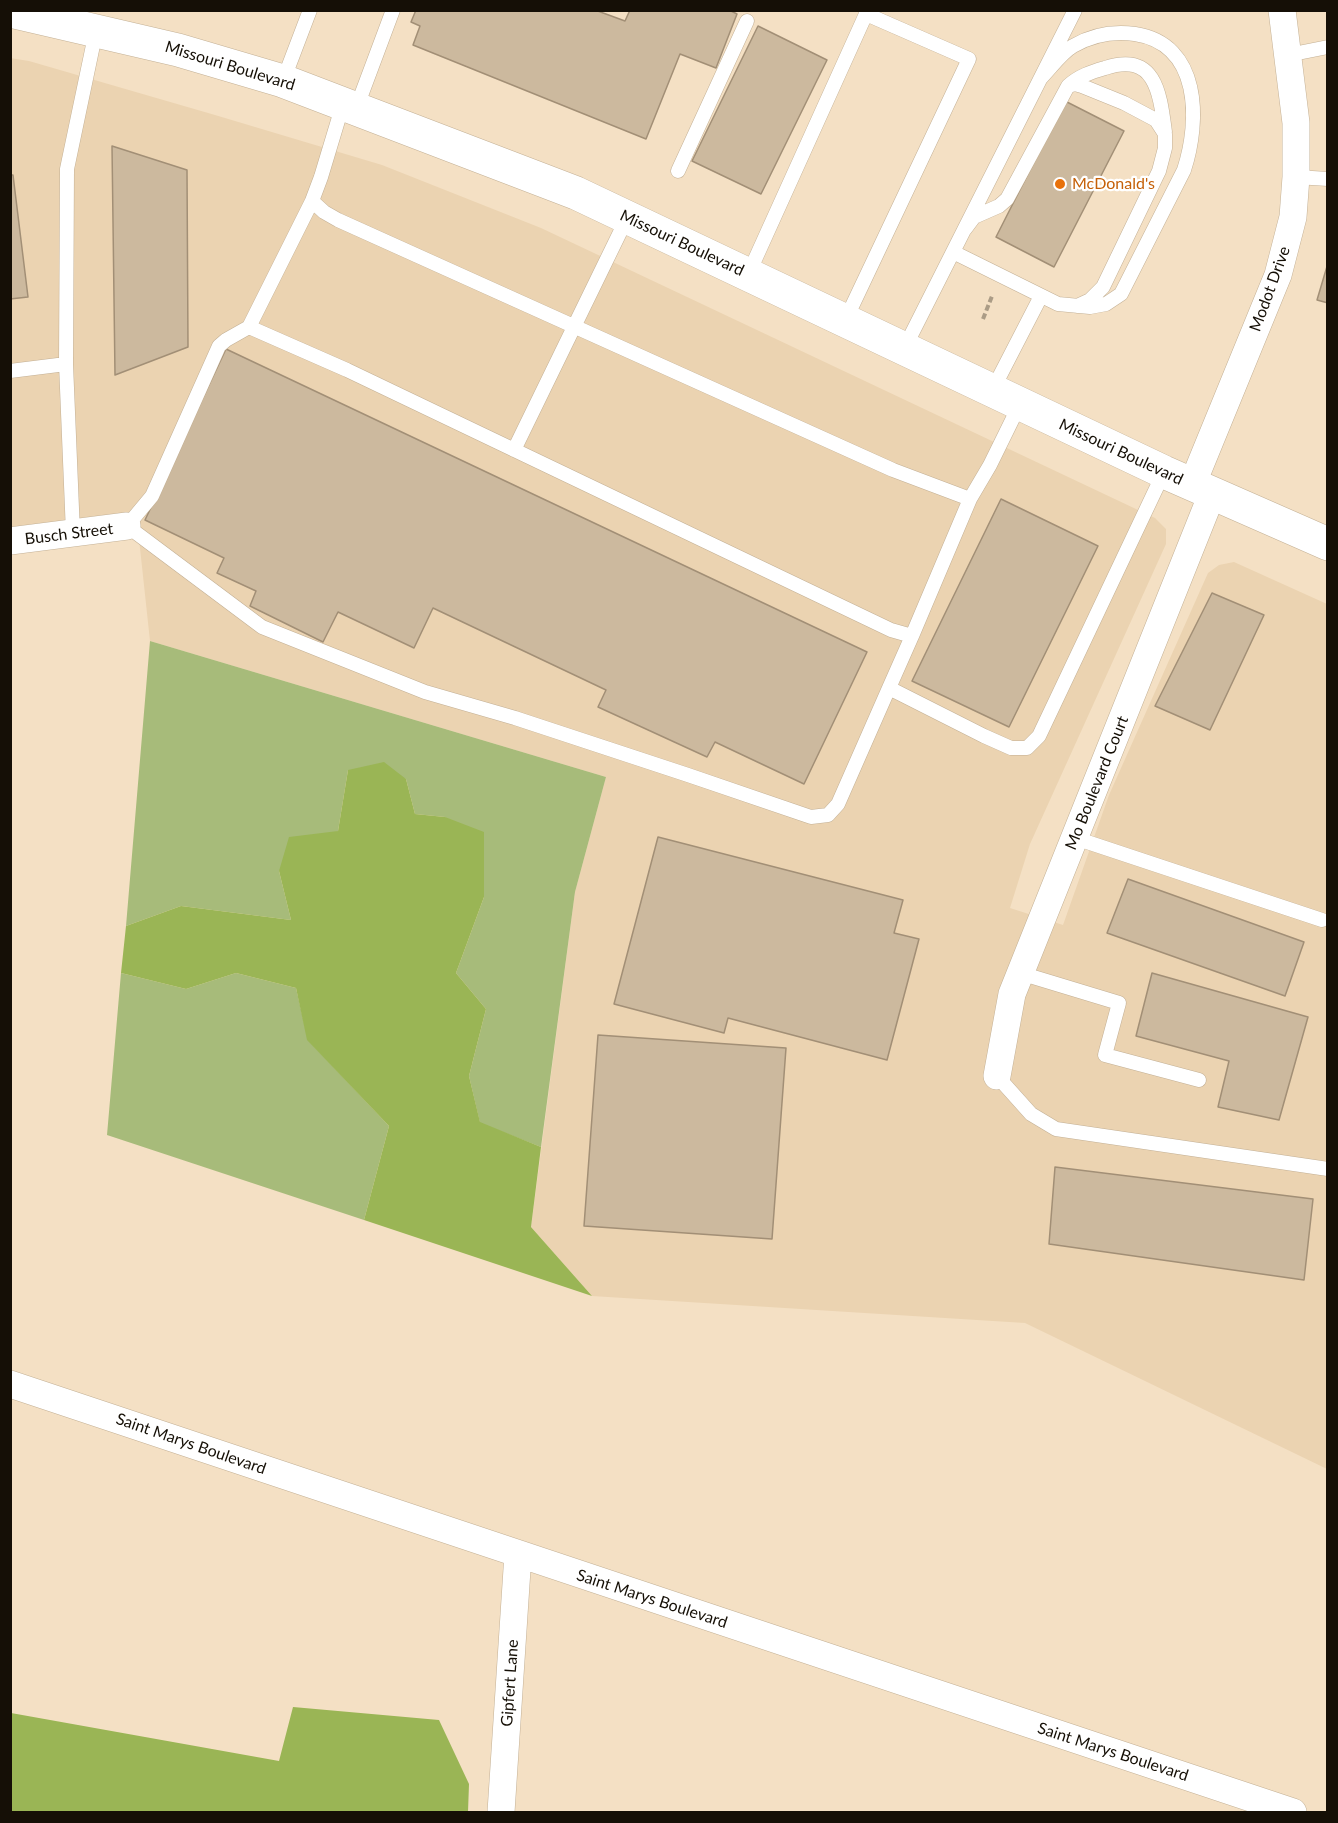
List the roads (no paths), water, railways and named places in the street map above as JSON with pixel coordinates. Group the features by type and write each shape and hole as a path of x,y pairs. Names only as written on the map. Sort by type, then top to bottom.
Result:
{"main road":[{"name":"Missouri Boulevard","path":"14,11 178,50 283,81 576,193 1190,484 1328,544"}],"street":[{"name":"Modot Drive","path":"1190,484 1278,275 1293,217 1296,123 1282,10"},
{"name":"Mo Boulevard Court","path":"997,1076 1012,993 1075,838 1190,484"},
{"name":"Busch Street","path":"10,541 127,526"},
{"name":"Saint Marys Boulevard","path":"10,1384 1293,1812"},
{"name":"Gipfert Lane","path":"501,1812 518,1554"}],"lane":[{"path":"283,81 310,10"},
{"path":"393,10 349,106 312,201 249,327 219,346 152,496 127,526 262,627 425,692 547,729 811,818 828,814 838,804 970,499 990,465 1006,398 1041,296"},
{"path":"904,349 1075,10"},
{"path":"748,275 866,14 969,59 845,321"},
{"path":"678,171 747,21"},
{"path":"73,533 66,364 67,169 96,30"},
{"path":"953,252 1058,304 1090,307 1106,304 1120,294 1184,170 1191,148 1194,123 1191,92 1183,66 1169,49 1146,36 1124,33 1097,35 1071,47 1040,79"},
{"path":"1288,55 1328,47"},
{"path":"965,229 974,217 999,206 1007,199 1068,86 1082,75 1124,63 1145,70 1160,95 1166,134 1159,171 1102,287 1090,300 1075,307"},
{"path":"1068,86 1075,84 1124,102 1156,120 1166,134"},
{"path":"1296,177 1328,178"},
{"path":"312,201 324,212 338,220 574,327 905,476 970,499"},
{"path":"514,450 627,218"},
{"path":"249,327 347,370 891,630 912,636"},
{"path":"10,371 66,364"},
{"path":"889,688 1011,748 1027,748 1039,736 1190,484"},
{"path":"1075,838 1322,920"},
{"path":"1020,973 1119,1003 1105,1055 1199,1080"},
{"path":"997,1076 1031,1114 1056,1128 1328,1169"}],"place":[{"name":"McDonald's","path":"1060,184"}]}
